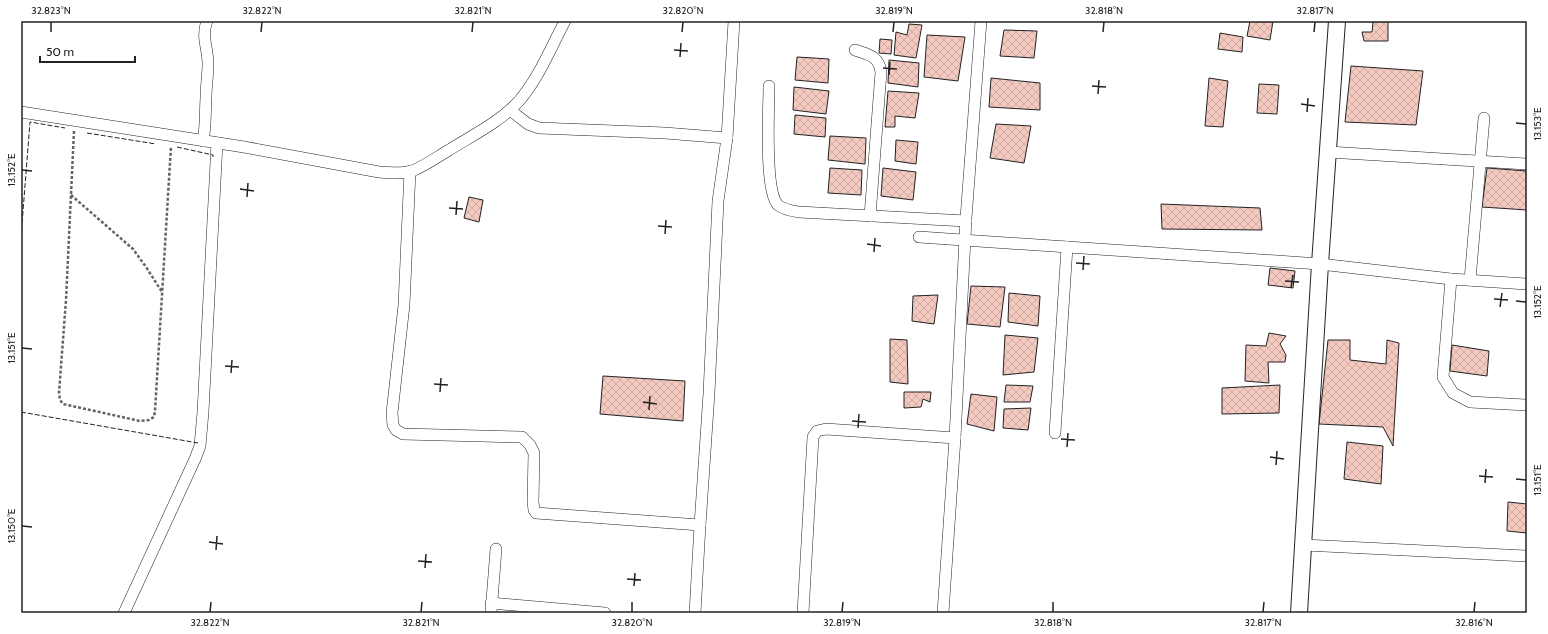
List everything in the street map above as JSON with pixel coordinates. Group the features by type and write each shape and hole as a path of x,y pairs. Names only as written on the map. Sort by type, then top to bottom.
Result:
{"street":[{"path":"203,141 206,119 208,74 208,61 204,44 207,21"},
{"path":"21,112 328,161 389,173 410,171 424,165 477,133 510,110 534,79 565,21"},
{"path":"695,613 709,393 718,201 727,138 734,21"},
{"path":"943,613 955,438 964,240 981,21"},
{"path":"1299,613 1320,264 1337,21"},
{"path":"855,50 877,60 880,65 881,72 870,216"},
{"path":"769,86 769,162 774,197 778,205 787,210 799,212 966,221"},
{"path":"510,110 528,124 539,128 665,133 727,138"},
{"path":"1470,280 1484,118"},
{"path":"124,613 200,446 204,404 217,143"},
{"path":"1328,152 1527,164"},
{"path":"410,171 404,305 392,413 393,425 396,430 403,434 522,437 530,444 534,453 533,502 536,513 700,525"},
{"path":"919,238 1067,246 1320,264 1451,279 1527,284"},
{"path":"1055,433 1067,246"},
{"path":"1451,279 1443,377 1453,393 1470,402 1527,405"},
{"path":"803,613 813,436 817,431 826,429 955,438"},
{"path":"1304,545 1527,556"},
{"path":"496,548 491,608 605,613"}],"path":[{"path":"75,121 59,393 60,400 63,404 140,421 149,420 154,417 172,136"},
{"path":"71,195 133,249 162,293"}],"building":[{"path":"1250,21 1273,21 1270,40 1247,36"},
{"path":"1364,21 1388,21 1388,41 1364,41 1362,32 1372,32 1373,22"},
{"path":"909,24 922,25 916,58 894,55 896,32 907,35"},
{"path":"1004,30 1037,31 1034,58 1000,56"},
{"path":"1220,33 1243,37 1242,52 1218,49"},
{"path":"927,35 965,37 958,81 924,77"},
{"path":"880,39 892,40 891,54 879,53"},
{"path":"797,57 829,59 828,83 795,80"},
{"path":"889,60 919,63 918,87 888,83"},
{"path":"1351,66 1423,71 1416,125 1345,122"},
{"path":"991,78 1040,83 1040,110 989,107"},
{"path":"1209,78 1228,81 1223,127 1205,126"},
{"path":"1259,84 1279,85 1277,114 1257,113"},
{"path":"794,87 829,91 826,114 793,110"},
{"path":"888,91 919,93 915,118 895,116 895,127 885,127"},
{"path":"795,115 826,118 825,137 794,134"},
{"path":"996,124 1031,126 1024,163 990,158"},
{"path":"830,136 866,138 865,164 828,160"},
{"path":"896,140 918,142 916,164 895,161"},
{"path":"830,168 862,170 861,195 828,193"},
{"path":"883,168 916,172 913,200 881,196"},
{"path":"1487,168 1527,171 1527,210 1482,207"},
{"path":"469,197 483,200 479,222 464,218"},
{"path":"1161,204 1260,208 1262,230 1162,229"},
{"path":"1270,268 1295,271 1293,288 1268,285"},
{"path":"971,286 1005,287 1000,327 967,324"},
{"path":"1009,293 1040,296 1038,326 1008,322"},
{"path":"938,295 934,324 912,321 913,296"},
{"path":"1269,333 1286,336 1280,344 1286,355 1285,362 1268,362 1269,383 1245,381 1246,345 1266,346"},
{"path":"1005,335 1038,338 1034,372 1003,375"},
{"path":"890,339 907,340 908,384 890,382"},
{"path":"1328,340 1350,340 1350,360 1386,364 1387,340 1399,343 1393,446 1383,427 1319,424"},
{"path":"1452,345 1489,351 1487,376 1450,371"},
{"path":"603,376 685,381 683,421 600,414"},
{"path":"1006,385 1033,386 1030,402 1004,402"},
{"path":"1280,385 1279,413 1222,414 1222,388"},
{"path":"904,392 931,392 930,402 923,399 921,407 904,408"},
{"path":"971,394 997,397 994,431 967,424"},
{"path":"1031,408 1028,430 1003,428 1004,409"},
{"path":"1347,442 1383,446 1381,484 1344,479"},
{"path":"1508,502 1527,504 1527,533 1507,531"}],"fence":[{"path":"21,237 30,122 65,128"},
{"path":"87,133 156,144"},
{"path":"177,147 213,155 213,157"},
{"path":"21,412 198,443"}]}
